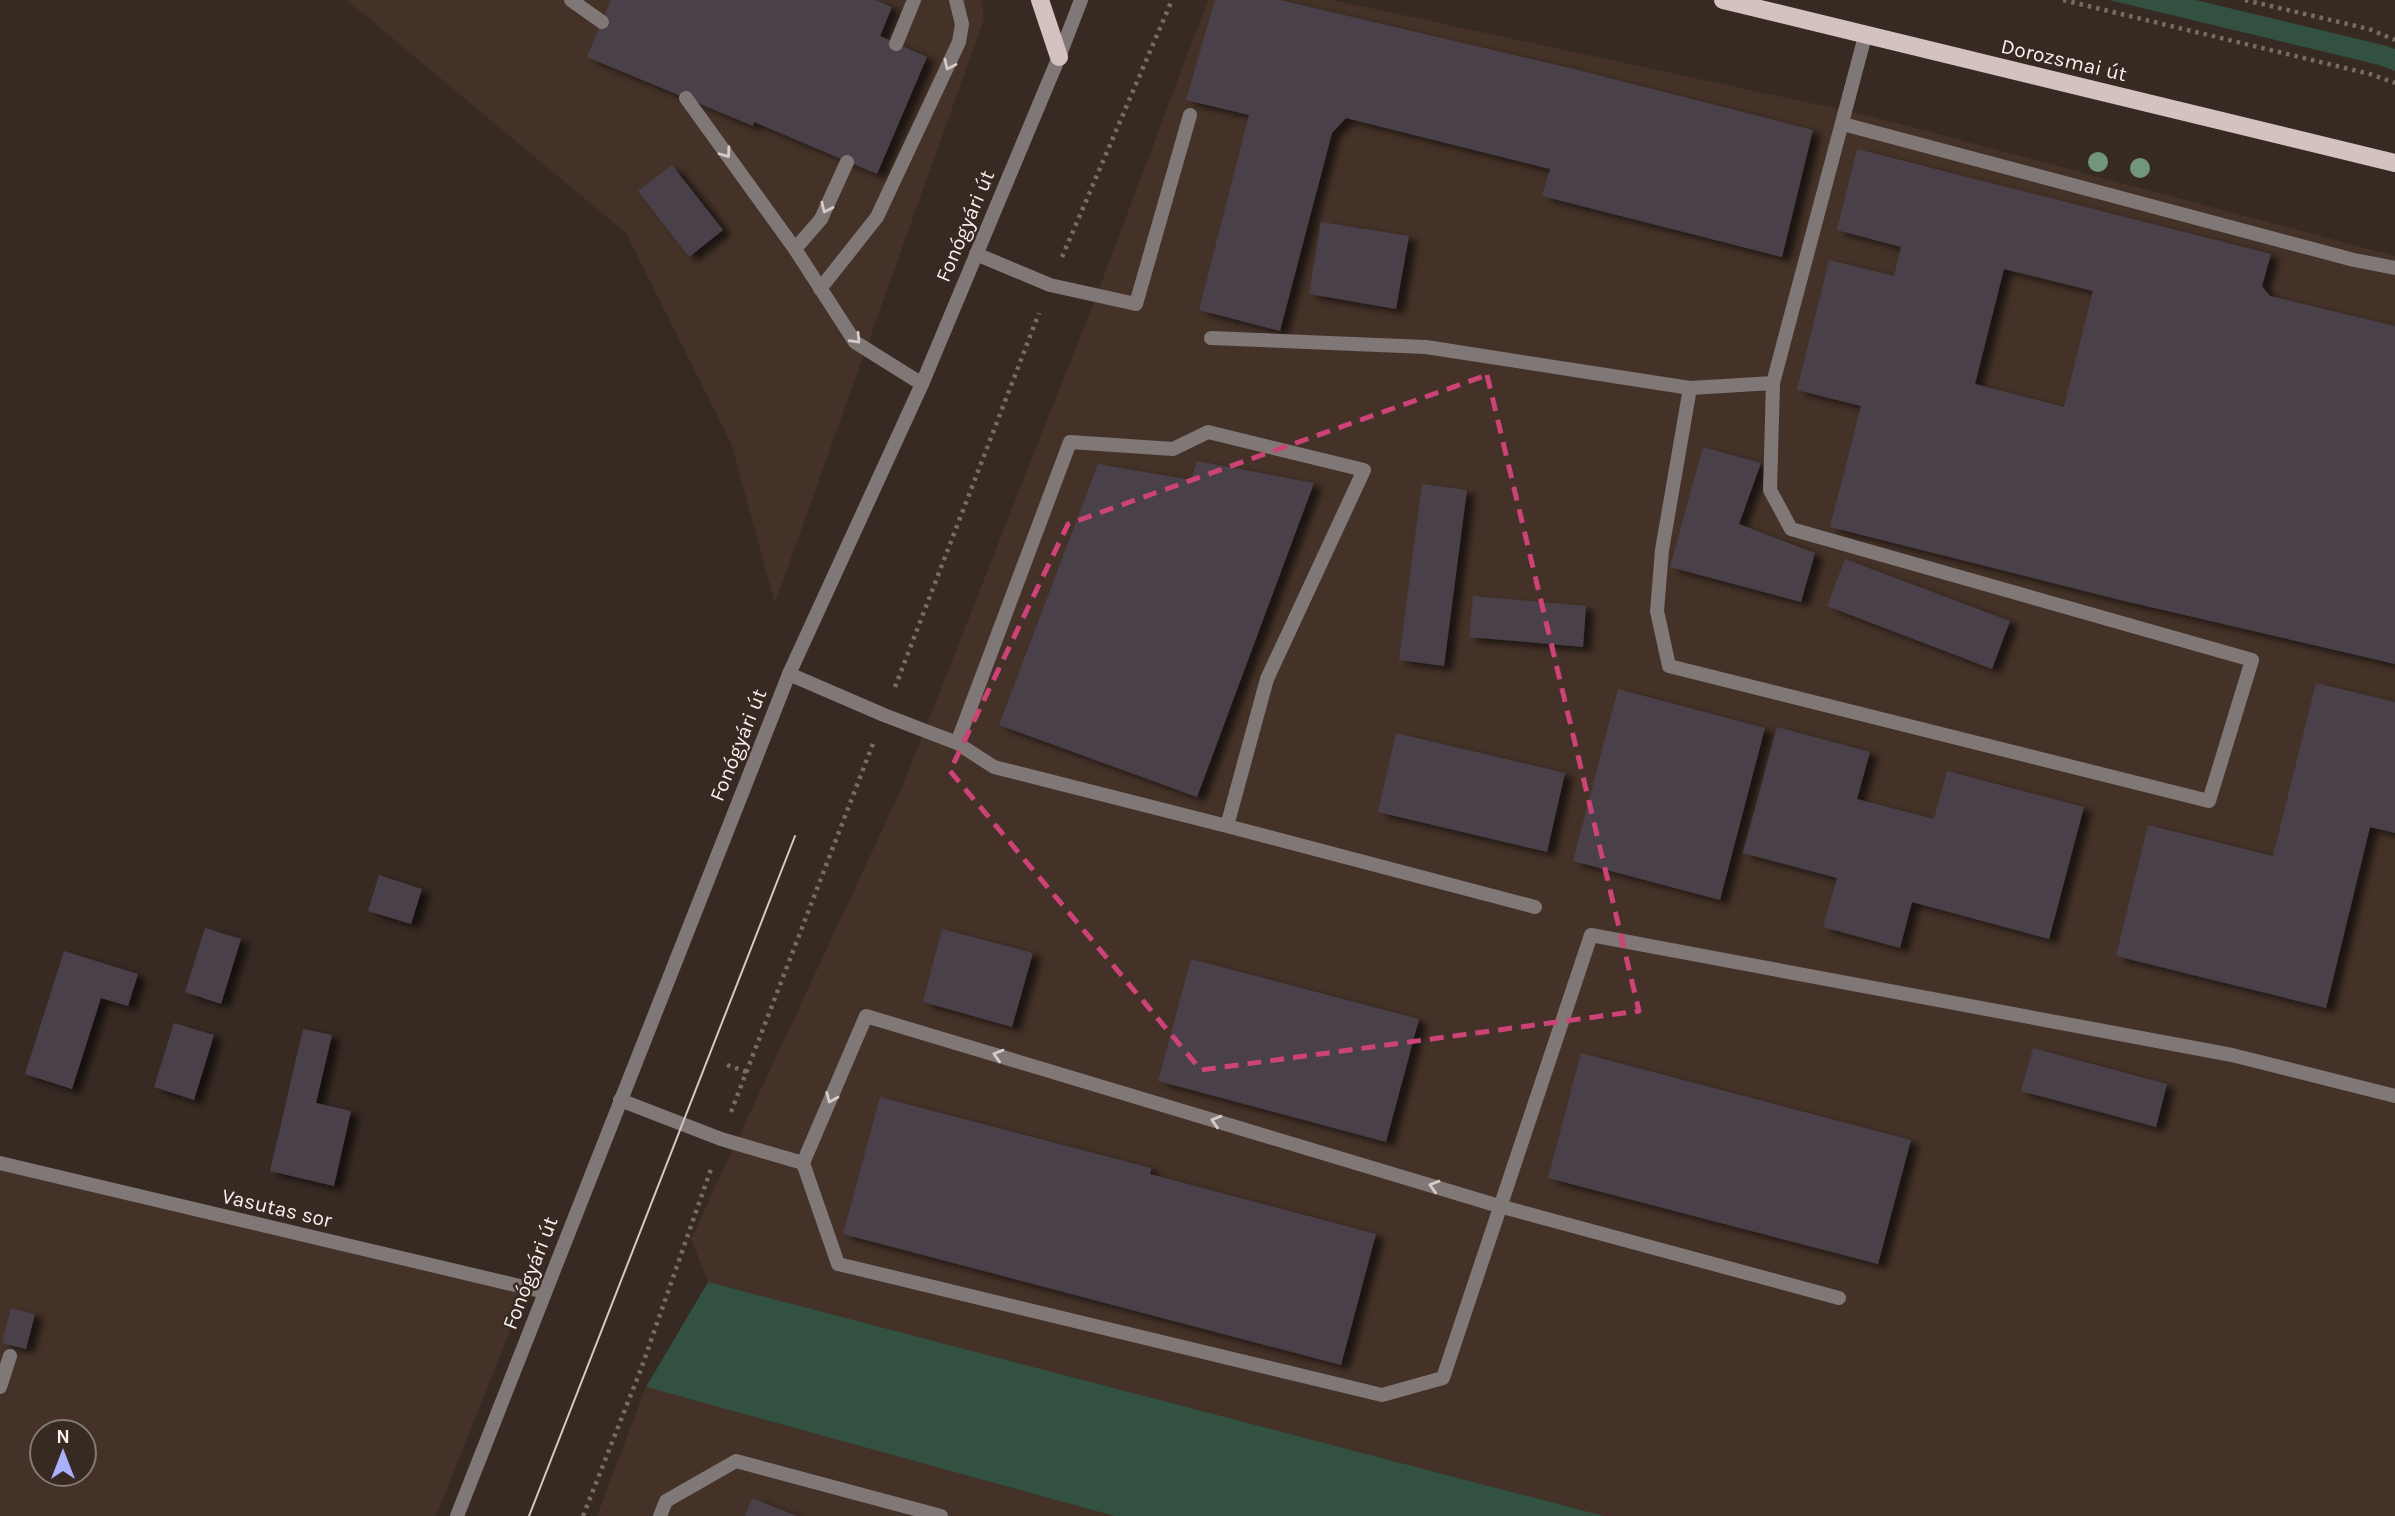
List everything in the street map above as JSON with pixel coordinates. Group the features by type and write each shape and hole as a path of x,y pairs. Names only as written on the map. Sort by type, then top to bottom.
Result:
{"main road":[{"path":"1040,0 1059,57"},
{"name":"Dorozsmai út","path":"1723,0 2395,163"}],"street":[{"path":"571,0 602,22"},
{"path":"896,44 914,0"},
{"path":"820,289 877,217 918,130 959,42 962,24 956,0"},
{"name":"Fonógyári út","path":"457,1516 789,674 922,384 1059,57 1080,0"},
{"path":"1690,388 1662,551 1657,611 1670,666 2209,801 2252,660 1791,529 1770,490 1773,383 1865,36"},
{"path":"686,98 795,249 855,342 922,384"},
{"path":"976,254 1050,285 1136,304 1190,116"},
{"path":"1843,124 2340,256 2395,268"},
{"path":"795,249 821,219 847,162"},
{"path":"1211,338 1426,346 1690,388 1773,383"},
{"path":"957,743 1070,443 1173,449 1208,432 1364,470 1267,679 1227,826"},
{"path":"789,674 957,743 994,767 1535,907"},
{"path":"1839,1298 1499,1206 866,1016 803,1163 838,1264 1382,1395 1443,1378 1499,1206 1591,935 2232,1055 2395,1096"},
{"path":"620,1100 721,1139 803,1163"},
{"name":"Vasutas sor","path":"0,1163 545,1292"},
{"path":"0,1387 10,1356"},
{"path":"660,1516 666,1501 736,1461 941,1516"}],"path":[{"path":"583,1516 641,1369 721,1139 1050,285 1172,0"},
{"path":"2063,0 2356,71 2395,83"},
{"path":"2245,0 2369,29 2395,40"},
{"path":"727,1065 747,1072"}],"highlighted area":[{"path":"1487,375 1639,1011 1201,1070 950,771 1068,524"}],"shaded area":[{"path":"347,0 981,0 984,19 775,603 731,443 626,233"},
{"path":"1208,0 1333,0 1866,115 2395,256 2395,1516 1604,1516 708,1282 691,1239 900,792 1096,297"},
{"path":"0,1162 527,1288 436,1516 0,1516"},
{"path":"646,1387 1114,1516 597,1516"}],"green space":[{"path":"2109,0 2196,0 2387,46 2395,49 2395,71 2379,65"},
{"path":"708,1282 1604,1516 1114,1516 646,1387"}],"building":[{"path":"611,0 875,0 892,7 880,36 927,57 877,174 754,122 753,126 587,57"},
{"path":"1215,0 1280,0 1574,69 1813,130 1782,257 1542,196 1550,169 1346,118 1332,133 1280,331 1199,310 1249,115 1186,100"},
{"path":"1857,149 2271,254 2262,286 2270,296 2395,326 2395,664 2120,600 1830,527 1861,406 1797,390 1829,260 1894,276 1901,247 1837,230","holes":["2004,269 2093,291 2064,407 1975,384"]},
{"path":"672,165 723,230 689,257 638,191"},
{"path":"1321,222 1409,236 1396,309 1309,294"},
{"path":"1703,447 1761,463 1739,524 1815,553 1801,602 1670,567"},
{"path":"1197,461 1314,483 1197,797 999,725 1098,464 1191,480"},
{"path":"1422,484 1467,490 1444,666 1399,660"},
{"path":"1845,559 2010,621 1992,669 1827,606"},
{"path":"1473,596 1586,606 1583,647 1469,637"},
{"path":"2316,683 2395,702 2395,833 2370,827 2326,1008 2116,956 2148,825 2273,856"},
{"path":"1618,689 1765,728 1720,900 1573,861"},
{"path":"1777,727 1870,752 1857,799 1934,819 1947,771 2084,807 2049,939 1912,902 1900,948 1823,927 1837,878 1743,853"},
{"path":"1396,733 1565,773 1547,852 1378,812"},
{"path":"379,875 422,889 411,924 368,911"},
{"path":"205,928 241,939 221,1004 185,992"},
{"path":"942,929 1033,953 1012,1027 923,1002"},
{"path":"64,951 138,974 128,1006 101,998 72,1089 25,1074"},
{"path":"1191,959 1419,1019 1386,1142 1158,1081"},
{"path":"174,1023 214,1035 194,1100 154,1087"},
{"path":"303,1029 332,1035 316,1103 351,1111 334,1186 270,1171"},
{"path":"2033,1048 2167,1084 2156,1127 2021,1091"},
{"path":"1581,1053 1911,1140 1878,1264 1548,1178"},
{"path":"880,1097 1151,1168 1150,1174 1376,1234 1341,1365 843,1234"},
{"path":"11,1308 35,1314 26,1349 2,1343"},
{"path":"752,1498 797,1516 745,1516"}],"tram line":[{"path":"529,1516 795,836"}]}
